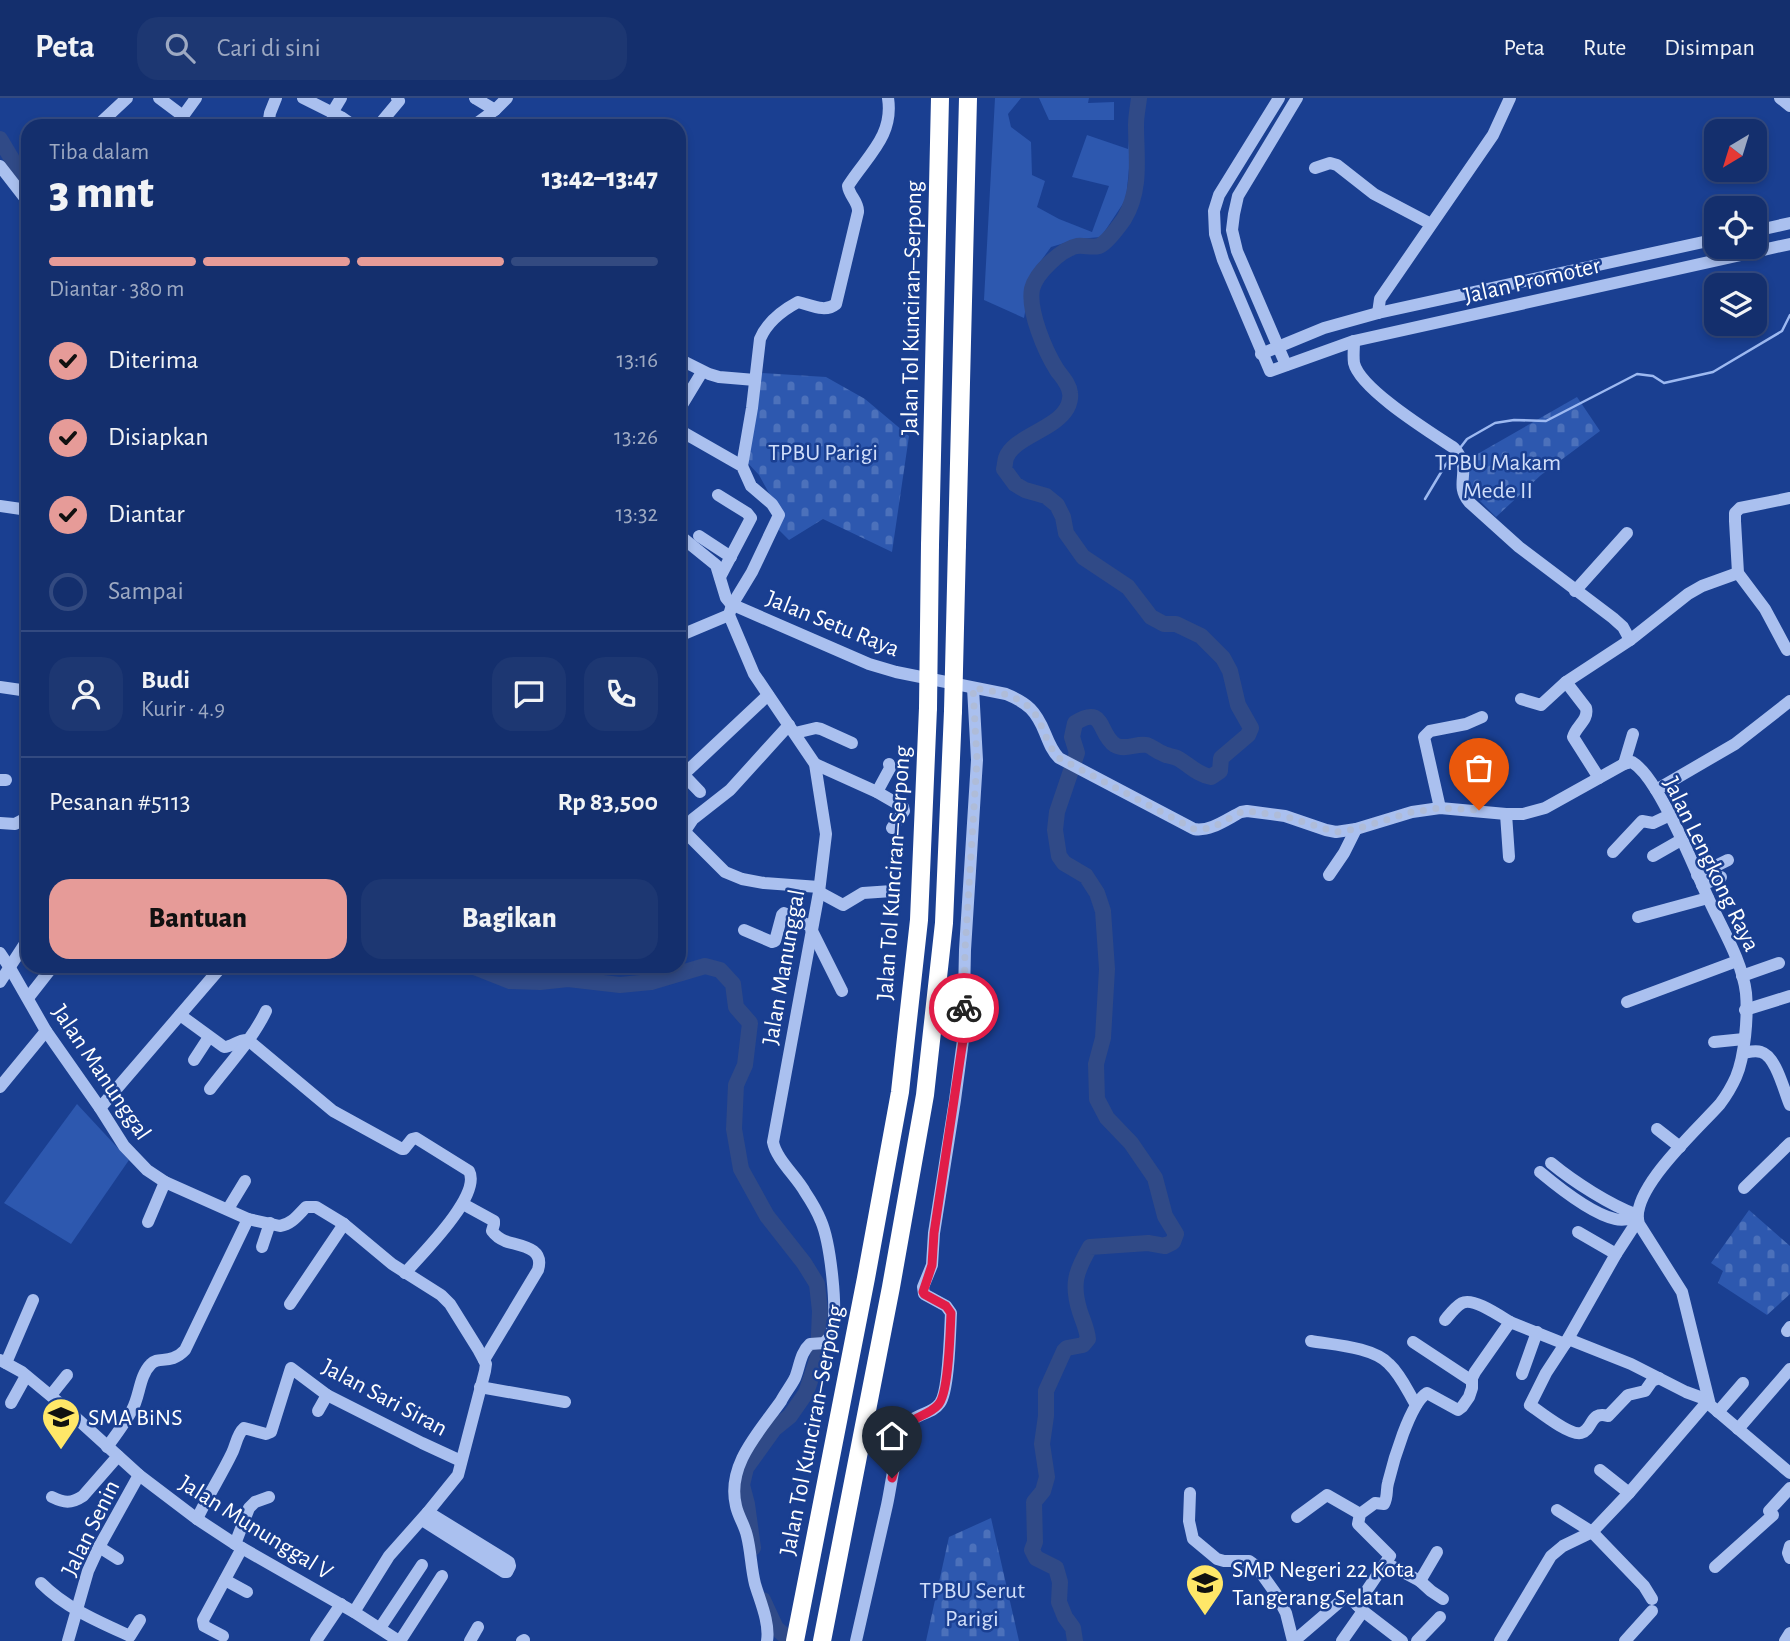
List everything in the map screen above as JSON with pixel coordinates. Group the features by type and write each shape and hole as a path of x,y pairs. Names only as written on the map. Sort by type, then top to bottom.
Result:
{"highway":[{"name":"Jalan Tol Kunciran–Serpong","path":"795,1641 900,1092 919,920 928,708 940,98"},
{"name":"Jalan Tol Kunciran–Serpong","path":"823,1634 891,1287 925,1095 944,923 953,711 968,98"}],"street":[{"path":"108,119 127,98"},
{"path":"159,98 181,119"},
{"path":"184,119 195,98"},
{"path":"269,119 276,98"},
{"path":"303,98 342,119"},
{"path":"332,113 341,98"},
{"path":"384,119 399,101 397,98"},
{"path":"475,98 495,110"},
{"path":"483,119 507,98"},
{"path":"686,632 731,610 779,515 772,504 751,486 742,466 760,338 764,329 798,302 829,309 836,304 859,206 848,186 883,139 889,121 888,98"},
{"name":"Jalan Promoter","path":"1279,98 1219,195 1214,211 1216,234 1223,260 1270,372 1354,341 1708,259"},
{"path":"1291,364 1237,251 1233,230 1238,196 1297,98"},
{"path":"1378,313 1380,299 1493,135 1510,98"},
{"path":"1780,98 1790,106"},
{"path":"1315,167 1330,163 1337,165 1374,194 1432,225"},
{"path":"0,166 21,193"},
{"path":"1767,228 1790,223"},
{"name":"Jalan Promoter","path":"1261,354 1324,328 1378,313 1704,242"},
{"name":"Jalan Promoter","path":"1767,247 1790,244"},
{"path":"1354,341 1354,364 1367,385 1456,451 1462,459 1463,495 1519,547 1613,618 1623,627 1630,640"},
{"path":"686,363 719,377 755,380"},
{"path":"686,398 702,372"},
{"path":"686,434 742,466"},
{"path":"718,495 751,518 720,577"},
{"path":"1789,653 1765,609 1738,573 1735,521 1737,510 1790,498"},
{"path":"0,506 21,509"},
{"path":"1576,591 1627,533"},
{"path":"699,537 732,557"},
{"name":"Jalan Setu Raya","path":"686,544 714,561 731,610 869,664 1006,694 1021,700 1040,720 1051,747 1059,758 1194,829 1201,830 1241,812 1253,811 1284,816 1326,830 1356,829"},
{"path":"1521,699 1541,705 1566,682 1630,640 1688,594 1738,573"},
{"name":"Jalan Manunggal","path":"731,610 754,674 816,764 826,834 819,889 773,1142 776,1152 804,1189 825,1233 833,1284 831,1335 824,1343 810,1345 804,1352 794,1379 746,1450 734,1487 735,1505 747,1536 753,1574 767,1628 767,1641"},
{"path":"1566,682 1587,711 1586,719 1573,737 1599,778"},
{"path":"0,687 21,690"},
{"path":"856,1641 895,1463 906,1426 912,1419 940,1404 946,1386 951,1313 946,1306 923,1292 932,1265 934,1233 963,1040 965,950 977,760 973,688"},
{"path":"686,768 768,695"},
{"path":"1656,790 1735,744 1790,701"},
{"path":"1440,808 1424,737 1430,731 1466,724 1482,717"},
{"path":"686,828 730,790 792,729 821,729 852,743"},
{"path":"1329,875 1356,829 1412,812 1440,808 1523,814 1545,808 1624,764 1633,734"},
{"name":"Jalan Lengkong Raya","path":"1624,764 1632,762 1637,765 1656,790 1737,961 1746,995 1744,1053 1736,1078 1726,1095 1656,1174 1646,1192 1638,1218 1546,1373 1530,1405 1569,1430 1584,1433 1599,1415 1608,1416 1628,1395 1645,1391 1652,1381 1659,1378"},
{"path":"816,764 877,792 904,809 892,828"},
{"path":"877,792 890,768 889,764"},
{"path":"686,777 700,792"},
{"path":"1506,814 1509,857"},
{"path":"1613,852 1642,821 1653,823 1670,815"},
{"path":"0,823 15,824 21,821"},
{"path":"686,837 725,872 742,879 819,889 843,905 863,893 892,891"},
{"path":"1653,856 1681,840"},
{"path":"1700,880 1728,860"},
{"path":"1700,880 1721,877"},
{"path":"1638,917 1708,898"},
{"path":"744,930 773,942 784,913 811,928 842,991"},
{"path":"0,982 21,950"},
{"name":"Jalan Manunggal","path":"0,953 46,1031 132,1155 147,1170 165,1182 248,1219 286,1225 306,1207 316,1207 344,1224 405,1273 441,1295 450,1304 484,1360"},
{"path":"1627,1002 1737,961"},
{"path":"1742,976 1779,963"},
{"path":"28,998 48,973"},
{"path":"100,1108 216,973"},
{"path":"1746,995 1758,1005"},
{"path":"1745,1010 1790,996"},
{"path":"210,1089 259,1025 266,1011"},
{"path":"180,1015 223,1047 248,1040 333,1111 402,1149 415,1138 467,1169 472,1180 463,1204 405,1273"},
{"path":"0,1087 46,1031"},
{"path":"194,1060 209,1037"},
{"path":"1714,1042 1744,1039"},
{"path":"1744,1053 1763,1052 1771,1058 1787,1087 1790,1105"},
{"path":"1657,1129 1680,1147"},
{"path":"1744,1188 1790,1143"},
{"path":"1551,1163 1638,1218 1682,1292 1708,1401"},
{"path":"1540,1172 1607,1216 1621,1220 1638,1218"},
{"path":"229,1209 245,1181"},
{"path":"148,1222 165,1182"},
{"path":"354,1612 388,1556 458,1475 485,1371 484,1360 538,1270 539,1258 529,1248 503,1240 492,1231 494,1221 463,1204"},
{"path":"107,1447 134,1408 150,1364 173,1359 185,1350 248,1219"},
{"path":"262,1247 270,1223"},
{"path":"290,1304 344,1224"},
{"path":"1578,1232 1616,1254"},
{"path":"3,1362 33,1300"},
{"path":"1445,1320 1452,1311 1468,1301 1510,1322 1631,1364 1708,1401 1790,1472"},
{"path":"1342,1641 1390,1555 1358,1524 1360,1514 1375,1503 1384,1504 1386,1501 1387,1485 1413,1411 1427,1394 1452,1408 1460,1409 1469,1398 1475,1372 1510,1322"},
{"path":"1522,1374 1537,1332"},
{"path":"1311,1341 1372,1352 1383,1358 1394,1369 1413,1411"},
{"path":"1413,1342 1472,1381"},
{"name":"Jalan Mununggal V","path":"3,1362 51,1395 139,1475 197,1519 400,1641"},
{"name":"Jalan Sari Siran","path":"197,1519 240,1431 244,1429 266,1434 271,1432 291,1368 327,1395 461,1461"},
{"path":"1738,1429 1790,1369"},
{"path":"51,1395 67,1375"},
{"path":"10,1403 26,1376"},
{"path":"1718,1412 1742,1383"},
{"path":"480,1387 565,1402"},
{"path":"318,1411 327,1395"},
{"path":"1500,1641 1551,1556 1563,1545 1592,1532 1708,1401"},
{"path":"52,1497 63,1503 77,1500 118,1456"},
{"path":"1600,1470 1629,1493"},
{"name":"Jalan Senin","path":"68,1641 88,1571 139,1475"},
{"path":"1715,1567 1773,1515 1769,1511 1790,1489"},
{"path":"1190,1493 1189,1521 1193,1539 1217,1559 1250,1561 1256,1566 1276,1594 1286,1614 1293,1641 1343,1600 1351,1599 1402,1641"},
{"path":"1297,1517 1327,1495 1360,1514"},
{"path":"223,1636 202,1623 225,1580 249,1508 255,1502 269,1497"},
{"path":"1557,1510 1592,1532 1644,1586 1652,1605 1625,1641"},
{"path":"425,1516 509,1562 507,1572 504,1572 425,1516"},
{"path":"1790,1546 1790,1558"},
{"path":"99,1547 118,1559"},
{"path":"1420,1581 1437,1552"},
{"path":"1386,1563 1420,1581 1443,1599"},
{"path":"380,1628 422,1565"},
{"path":"400,1641 442,1576"},
{"path":"225,1580 247,1592"},
{"path":"41,1583 55,1597 77,1611 130,1636 140,1620"},
{"path":"316,1641 341,1604"},
{"path":"1417,1641 1440,1617"},
{"path":"470,1641 478,1627"},
{"path":"1785,1641 1790,1633"}],"green space":[{"path":"995,98 1021,98 1008,114 1011,127 1031,142 1032,175 1045,181 1037,207 1092,232 1109,186 1072,177 1087,135 1128,149 1133,98 1136,98 1126,199 1101,237 1078,239 1051,247 1032,273 1024,318 984,300"},
{"path":"1039,98 1089,98 1088,103 1114,102 1114,120 1049,120"},
{"name":"TPBU Parigi","path":"761,373 826,377 865,399 909,436 892,552 823,519 789,540 775,526 780,513 759,475 746,461"},
{"name":"TPBU Makam Mede II","path":"1577,397 1600,431 1541,475 1496,517 1470,491 1467,460"},
{"path":"77,1104 129,1160 71,1244 4,1203"},
{"path":"1749,1210 1790,1246 1790,1294 1767,1315 1718,1283 1723,1271 1711,1263"},
{"name":"TPBU Serut Parigi","path":"991,1518 1019,1641 926,1641 949,1537"}],"waterway":[{"path":"1075,1641 1073,1628 1059,1602 1060,1582 1056,1568 1036,1558 1032,1550 1035,1542 1034,1502 1043,1491 1047,1477 1042,1444 1046,1391 1064,1351 1083,1345 1088,1339 1077,1302 1076,1278 1090,1247 1148,1243 1165,1246 1173,1242 1176,1234 1165,1216 1155,1178 1131,1143 1107,1118 1097,1099 1096,1064 1103,1038 1107,969 1103,911 1097,893 1086,876 1064,863 1059,856 1055,830 1057,812 1077,753 1072,737 1075,723 1085,718 1096,719 1115,745 1147,745 1211,777 1220,771 1221,758 1248,735 1251,728 1238,705 1230,671 1223,658 1201,636 1176,624 1164,624 1151,617 1128,587 1083,557 1066,533 1057,505 1046,496 1015,484 1004,469 1010,451 1061,416 1068,405 1068,387 1052,362 1038,331 1031,298 1032,289 1038,276 1057,257 1077,246 1096,247 1102,244 1124,219 1136,185 1136,122 1139,98"},
{"path":"0,139 21,174"},
{"path":"1460,448 1467,439 1495,423 1514,420 1546,421 1637,374 1653,376 1664,383 1713,372 1782,331 1790,315"},
{"path":"1425,499 1453,456"},
{"path":"686,972 705,966 720,970 733,984 736,1007 750,1023 745,1065 736,1085 734,1129 741,1169 767,1216 817,1284 820,1311 818,1357 806,1393 790,1416 774,1429 746,1468 742,1485 753,1548"},
{"path":"490,973 510,981 568,979 620,985 651,982 681,973"},
{"path":"763,1600 776,1628 791,1641"}],"way so far":[{"path":"964,1008 977,760 973,688 1006,694 1021,700 1040,720 1054,754 1059,758 1194,829 1207,828 1247,811 1284,816 1336,832 1356,829 1412,812 1440,808 1479,810"}],"place":[{"name":"SMA BiNS","path":"61,1451"},
{"name":"SMP Negeri 22 Kota Tangerang Selatan","path":"1205,1617"}],"route":[{"path":"892,1478 906,1426 912,1419 940,1404 946,1386 951,1313 946,1306 924,1294 923,1287 932,1265 934,1233 963,1040 964,1008"}]}
